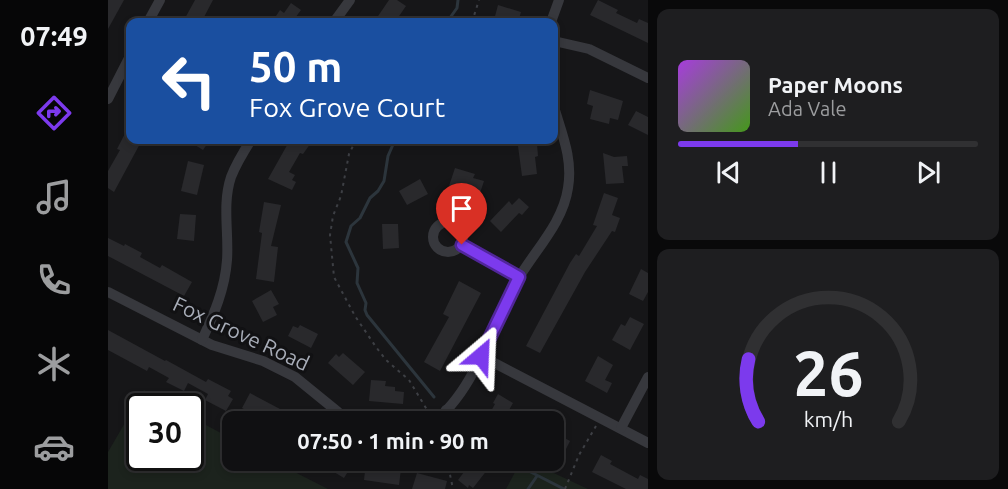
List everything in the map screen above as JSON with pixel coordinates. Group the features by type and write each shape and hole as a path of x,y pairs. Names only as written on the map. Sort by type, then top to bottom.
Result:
{"street":[{"path":"150,18 160,0"},
{"path":"337,18 350,0"},
{"path":"552,18 559,0"},
{"path":"558,42 589,49 648,78"},
{"path":"108,99 126,64"},
{"path":"447,410 474,370 519,277 564,207 568,186 569,158 558,119"},
{"path":"202,340 224,284 227,259 227,195 231,177 248,144"},
{"path":"462,245 519,277"},
{"name":"Fox Grove Road","path":"108,292 202,340 263,361 296,377 337,411"},
{"path":"481,356 648,442"},
{"path":"621,428 648,377"}],"path":[{"path":"473,18 478,0"},
{"path":"354,144 349,154 341,196 333,216 330,235 334,277 375,347 409,380 427,411"},
{"path":"565,489 579,455 600,418"},
{"path":"449,471 453,489"}],"shaded area":[{"path":"126,421 126,471 204,471 204,424 222,434 222,471 293,471 328,489 108,489 108,452"},
{"path":"516,471 549,471 588,489 506,489"}],"building":[{"path":"108,0 124,0 108,29"},
{"path":"195,0 213,0 204,18 185,18"},
{"path":"389,0 397,0 406,6 398,18 377,18"},
{"path":"598,0 618,10 616,13 637,23 639,19 648,23 648,43 590,15"},
{"path":"291,3 301,10 295,18 275,18 280,10 284,13"},
{"path":"498,5 521,12 519,18 495,18"},
{"path":"590,90 623,101 618,120 610,118 609,124 590,119 593,106 587,104"},
{"path":"636,111 648,117 648,135 628,125"},
{"path":"126,132 126,144 140,144 114,192 108,188 108,171 120,150 117,149"},
{"path":"193,144 207,144 203,150"},
{"path":"288,144 310,144 303,154 300,153 289,172 295,175 292,180 296,182 292,190 268,179"},
{"path":"537,144 538,156 535,157 537,174 522,176 518,146"},
{"path":"603,153 614,157 627,156 628,166 622,166 624,183 606,184"},
{"path":"188,161 204,165 197,195 181,191"},
{"path":"455,168 475,174 473,178 484,181 479,196 449,186"},
{"path":"420,179 428,194 407,205 399,191"},
{"path":"604,193 618,198 612,215 620,218 615,232 612,231 585,272 540,353 526,346 570,263 576,254 579,256 597,226 593,225"},
{"path":"519,198 529,207 522,215 519,213 501,232 490,221 509,201 512,205"},
{"path":"264,202 281,205 271,246 278,247 274,282 256,279 262,233 259,232"},
{"path":"180,214 196,215 194,241 177,239"},
{"path":"382,224 398,224 399,248 383,249"},
{"path":"108,238 124,246 125,244 142,253 140,257 160,268 162,265 192,282 184,296 108,256"},
{"path":"641,269 648,273 648,292 643,301 629,294"},
{"path":"459,281 481,293 440,371 424,362 449,317 443,314"},
{"path":"271,290 279,304 273,307 277,315 263,322 252,301"},
{"path":"630,317 644,324 630,350 612,340 621,324 625,326"},
{"path":"300,325 318,334 311,348 288,336 293,326 298,328"},
{"path":"108,330 206,382 208,379 231,391 228,396 233,399 226,411 205,400 208,394 188,383 184,391 166,382 169,378 149,367 147,371 108,350"},
{"path":"343,353 365,372 353,385 328,363 336,354 339,357"},
{"path":"598,356 613,365 605,380 612,383 607,393 585,381"},
{"path":"371,380 386,381 385,386 395,387 395,391 404,392 403,404 369,401"},
{"path":"250,393 280,409 279,411 247,411 242,408"},
{"path":"498,394 513,403 508,411 491,411 495,404 493,403"},
{"path":"564,438 570,441 564,453"},
{"path":"601,455 612,461 610,464 638,479 640,475 648,479 648,489 626,489 592,472"},
{"path":"332,471 348,471 344,478"},
{"path":"365,471 401,471 399,485 364,480"},
{"path":"465,471 486,471 473,488 469,485 468,488 458,480"},
{"path":"417,473 447,481 445,489 412,489"}],"waterway":[{"path":"450,18 457,8 458,0"},
{"path":"393,144 388,156 384,181 370,198 360,218 351,226 346,242 358,268 357,283 366,303 367,315 434,397"},
{"path":"529,471 564,489"},
{"path":"528,489 537,476"}],"route":[{"path":"462,245 519,277 481,356"}]}
